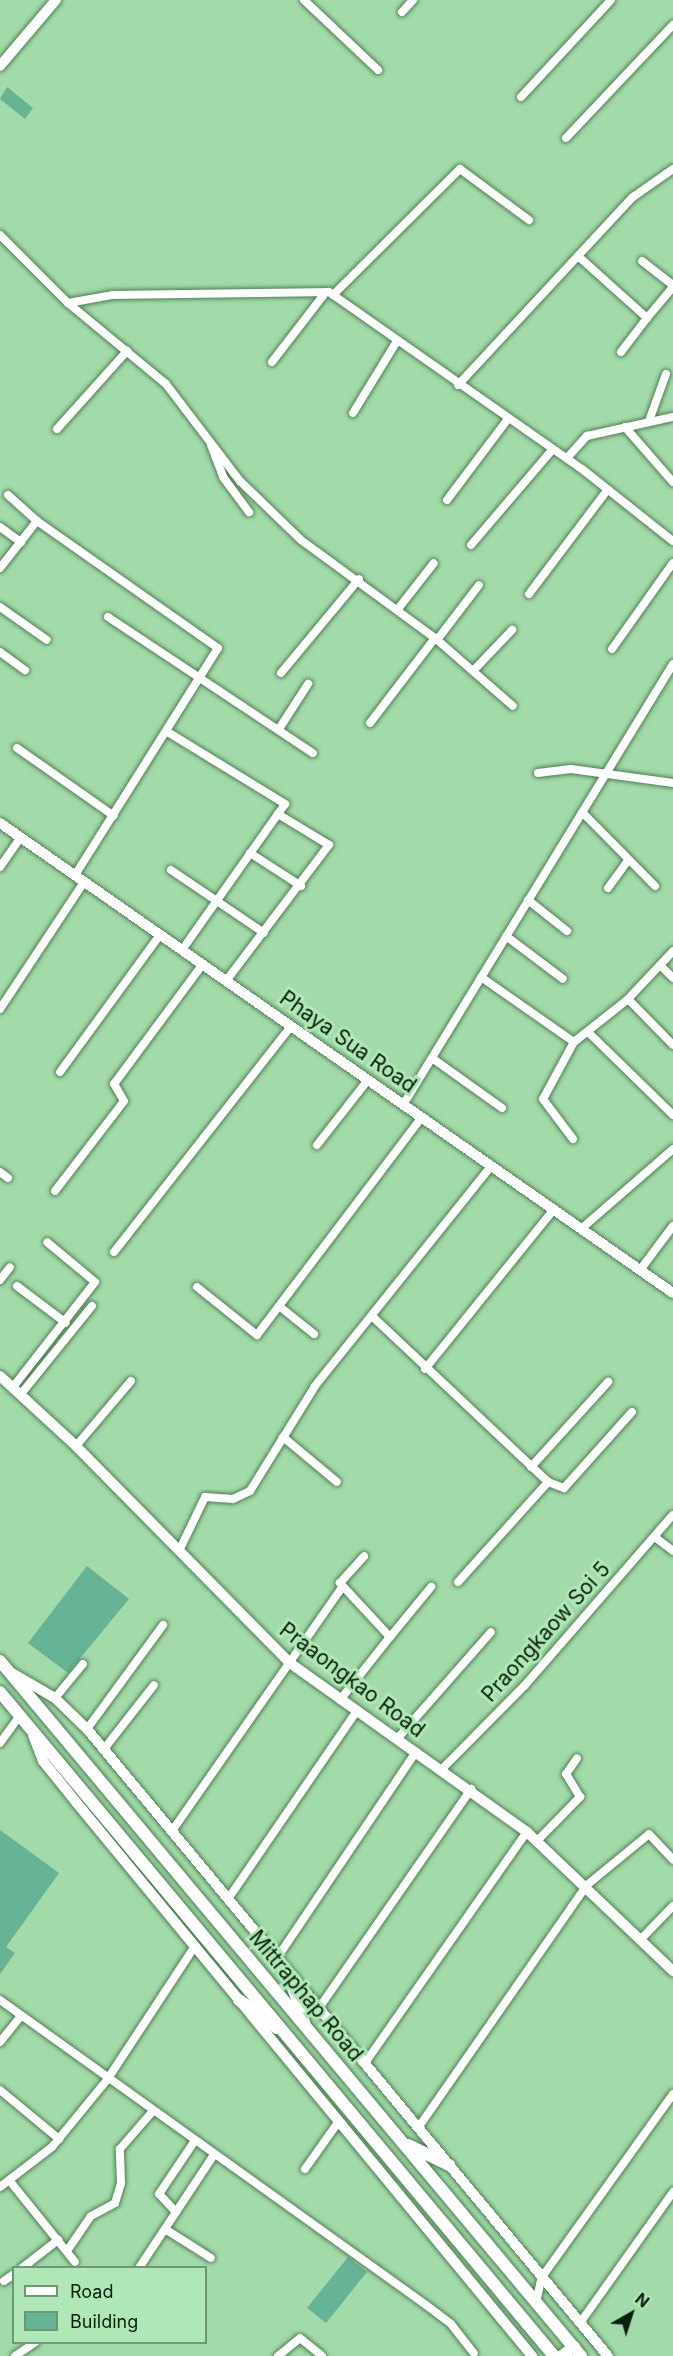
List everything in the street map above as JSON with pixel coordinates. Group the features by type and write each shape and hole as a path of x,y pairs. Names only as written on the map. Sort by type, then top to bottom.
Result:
{"main road":[{"path":"0,66 56,0"},
{"name":"Phaya Sua Road","path":"0,823 673,1293"},
{"name":"Praaongkao Road","path":"0,1376 76,1446 290,1664 356,1712 471,1789 527,1832 587,1885 673,1971"},
{"name":"Mittraphap Road","path":"0,1661 578,2351"},
{"path":"9,1671 55,1698 87,1729 608,2356"},
{"name":"Mittraphap Road","path":"0,1692 386,2150 554,2356"},
{"path":"29,1725 43,1761 532,2356"},
{"path":"280,1961 307,2028"},
{"path":"239,2000 293,2039"},
{"path":"404,2201 386,2150 400,2139 449,2165"},
{"path":"521,2315 536,2302"},
{"path":"562,2356 578,2351"}],"street":[{"path":"303,0 378,70"},
{"path":"402,12 413,0"},
{"path":"521,97 611,0"},
{"path":"566,138 673,25"},
{"path":"272,362 329,294 460,169 529,220"},
{"path":"458,385 633,197 673,169"},
{"path":"0,235 68,303 166,384 240,481 301,540 359,579 398,609 513,706"},
{"path":"578,256 647,318"},
{"path":"621,352 673,286 642,261"},
{"path":"68,303 113,295 329,294 507,420 567,458 673,541"},
{"path":"353,413 397,341"},
{"path":"57,429 127,351"},
{"path":"649,422 666,374"},
{"path":"567,458 587,435 673,417"},
{"path":"447,500 507,420"},
{"path":"626,427 673,482"},
{"path":"211,443 223,477 249,512"},
{"path":"471,545 552,450"},
{"path":"529,594 608,489"},
{"path":"8,495 37,521 218,648 75,875"},
{"path":"0,568 37,521"},
{"path":"0,527 21,542"},
{"path":"398,609 434,563"},
{"path":"612,649 673,563"},
{"path":"281,674 359,579"},
{"path":"370,723 478,585"},
{"path":"0,607 47,640"},
{"path":"108,617 313,753"},
{"path":"473,671 512,630"},
{"path":"0,652 25,670"},
{"path":"403,1105 673,664"},
{"path":"279,729 308,684"},
{"path":"166,731 285,804 182,950"},
{"path":"18,748 114,816"},
{"path":"538,773 571,769 605,776 673,783"},
{"path":"582,812 655,886"},
{"path":"226,981 301,886 329,845 278,814"},
{"path":"0,867 20,837"},
{"path":"250,853 301,886"},
{"path":"608,888 628,860"},
{"path":"171,870 264,933"},
{"path":"0,1010 84,882"},
{"path":"528,900 567,931"},
{"path":"60,1072 160,935"},
{"path":"506,936 563,979"},
{"path":"573,1139 543,1099 574,1042 628,999 673,951"},
{"path":"56,1191 124,1101 114,1084 202,965"},
{"path":"660,965 673,978"},
{"path":"481,978 574,1042"},
{"path":"628,999 673,1045"},
{"path":"114,1252 291,1026"},
{"path":"588,1032 673,1115"},
{"path":"432,1058 502,1108"},
{"path":"317,1145 368,1080"},
{"path":"197,1287 256,1335 421,1118"},
{"path":"581,1229 673,1149"},
{"path":"179,1551 205,1497 233,1499 250,1491 315,1386 373,1317 491,1166"},
{"path":"0,1172 8,1178"},
{"path":"425,1369 554,1209"},
{"path":"640,1270 673,1226"},
{"path":"17,1390 95,1280 47,1242"},
{"path":"0,1280 10,1267"},
{"path":"17,1286 66,1323"},
{"path":"17,1390 92,1306"},
{"path":"279,1306 314,1334"},
{"path":"373,1317 425,1369 531,1467 548,1482 564,1488 632,1412"},
{"path":"76,1446 131,1381"},
{"path":"531,1467 608,1382"},
{"path":"283,1437 337,1482"},
{"path":"458,1582 548,1482"},
{"name":"Praongkaow Soi 5","path":"442,1770 656,1538 673,1515"},
{"path":"656,1538 673,1551"},
{"path":"172,1831 290,1664 342,1587 342,1580 364,1556"},
{"path":"342,1587 390,1637"},
{"path":"340,1700 431,1587"},
{"path":"87,1729 163,1625"},
{"path":"397,1739 491,1632"},
{"path":"55,1698 83,1664"},
{"path":"104,1749 154,1685"},
{"path":"228,1899 356,1712"},
{"path":"0,1743 20,1715"},
{"path":"280,1961 416,1752"},
{"path":"537,1841 580,1797 566,1774 577,1758"},
{"path":"319,2008 471,1789"},
{"path":"365,2063 527,1832"},
{"path":"418,2128 587,1885 650,1834 673,1860"},
{"path":"642,1938 673,1906"},
{"path":"0,2187 59,2139 107,2080 195,1946"},
{"path":"0,2001 213,2156 426,2305 451,2324 474,2353"},
{"path":"0,2042 21,2016"},
{"path":"0,2090 59,2139"},
{"path":"536,2302 542,2277 673,2094"},
{"path":"67,2251 91,2216 115,2203 121,2183 120,2149 152,2112"},
{"path":"305,2169 339,2121"},
{"path":"176,2212 159,2194 194,2142"},
{"path":"140,2266 213,2156"},
{"path":"9,2180 75,2262"},
{"path":"580,2323 673,2192"},
{"path":"165,2229 211,2258"},
{"path":"25,2266 58,2240"},
{"path":"4,2281 12,2275"},
{"path":"278,2356 300,2338 322,2356"},
{"path":"15,2356 34,2344"}],"building":[{"path":"7,87 33,108 25,119 0,99"},
{"path":"87,1566 129,1599 68,1673 28,1643"},
{"path":"0,1830 59,1873 6,1947 15,1953 0,1974"},
{"path":"348,2257 367,2272 326,2323 307,2308"}]}
